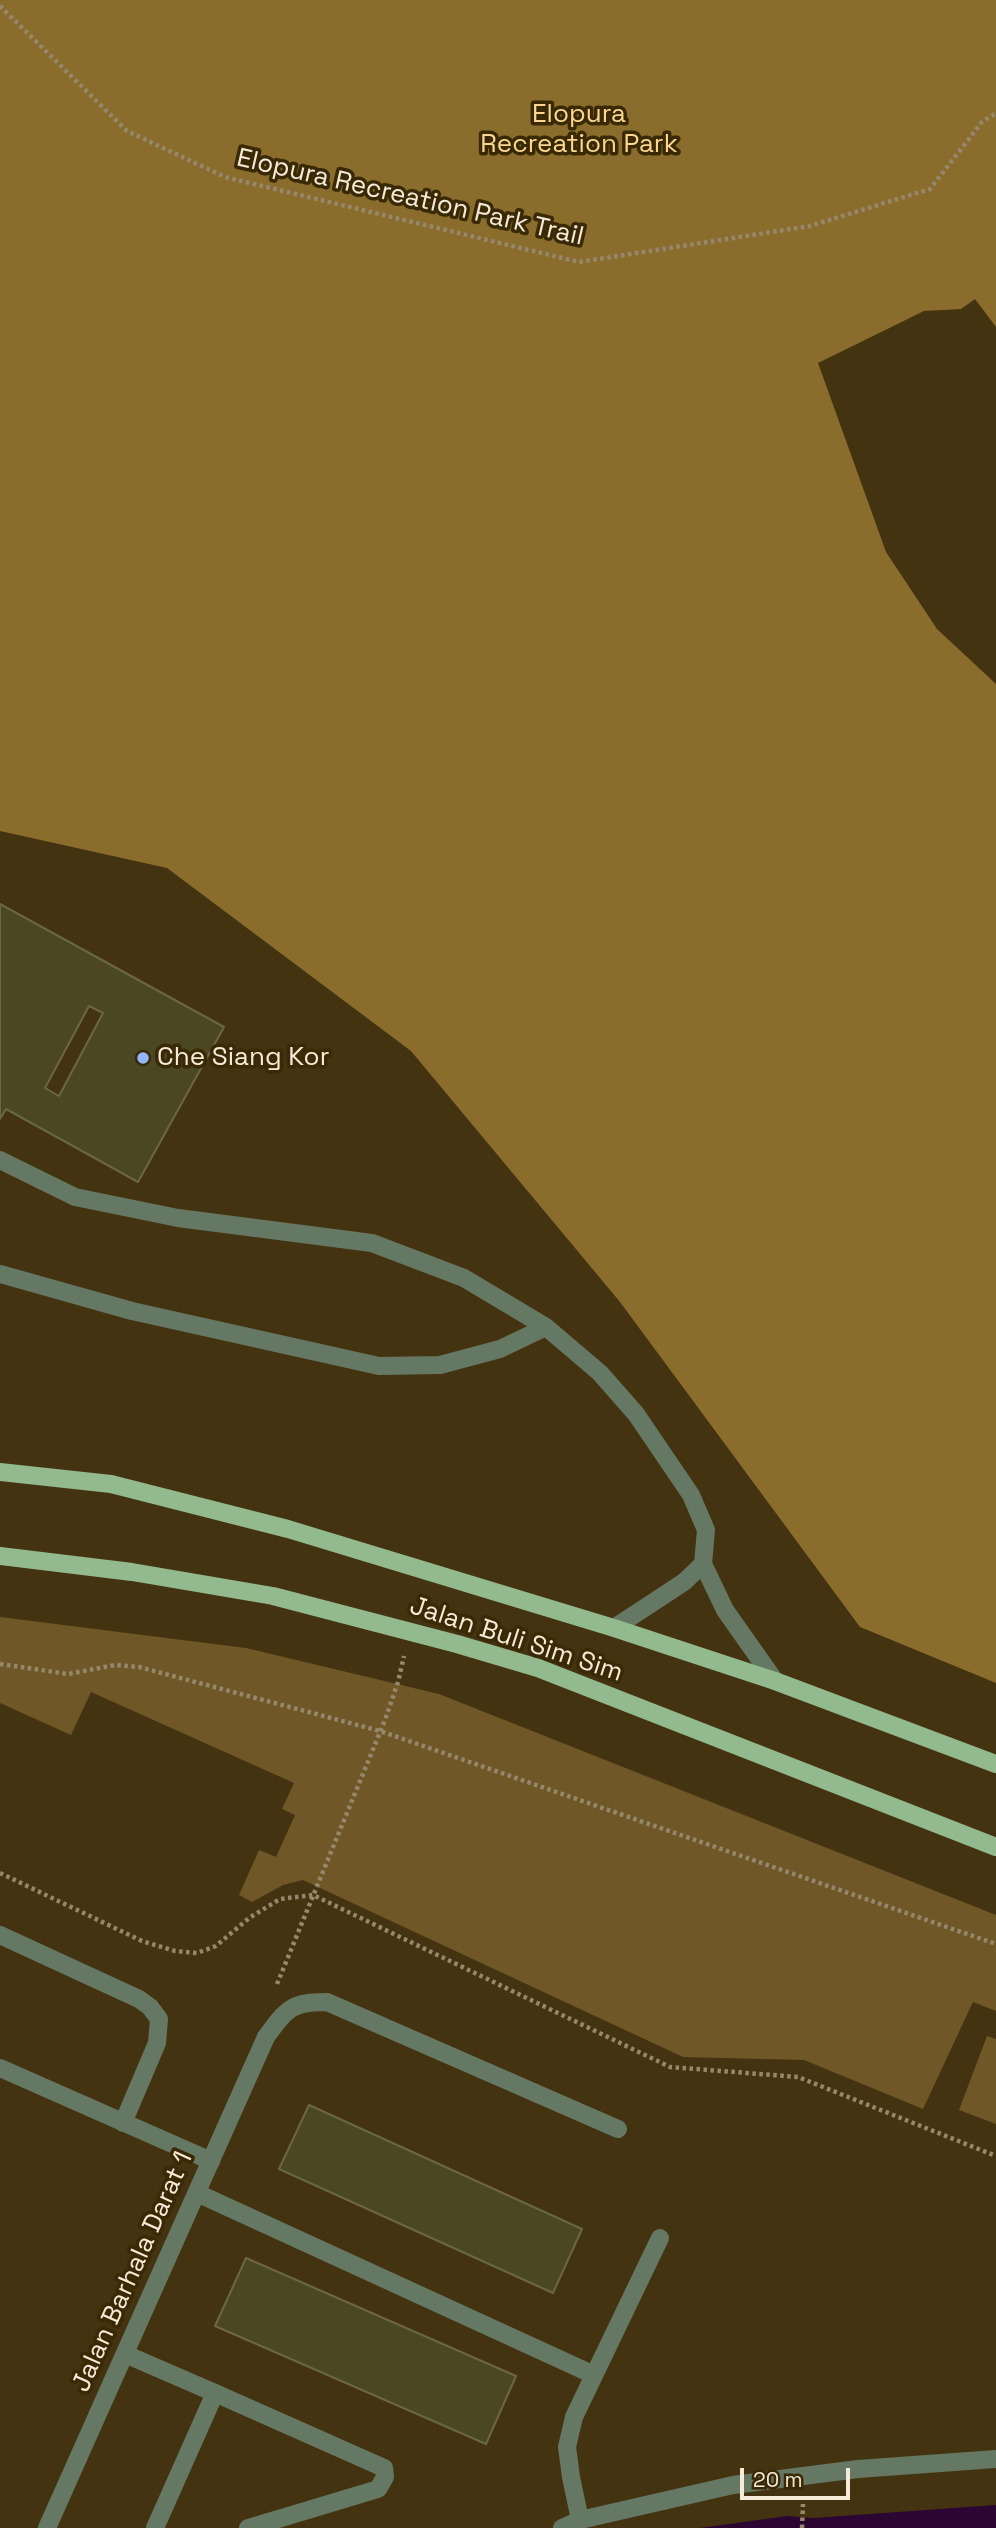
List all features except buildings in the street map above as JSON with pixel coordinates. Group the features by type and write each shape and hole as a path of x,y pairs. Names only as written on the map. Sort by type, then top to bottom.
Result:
{"main road":[{"name":"Jalan Buli Sim Sim","path":"0,1472 111,1484 288,1529 614,1628 775,1681 996,1765"},
{"name":"Jalan Buli Sim Sim","path":"0,1556 132,1572 273,1596 538,1668 996,1847"}],"street":[{"path":"0,1160 75,1197 178,1218 372,1243 464,1278 546,1326 600,1373 636,1414 691,1495 706,1530 703,1564 725,1610 775,1681"},
{"path":"0,1274 132,1311 379,1366 440,1365 500,1349 546,1326"},
{"path":"614,1628 677,1587 703,1564"},
{"path":"0,1935 139,1999 150,2007 159,2019 157,2043 123,2123"},
{"name":"Jalan Barhala Darat 1","path":"47,2528 266,2037 282,2015 303,2002 327,2002 618,2129"},
{"path":"0,2068 211,2161"},
{"path":"197,2193 594,2375"},
{"path":"580,2520 568,2447 574,2417 660,2238"},
{"path":"125,2354 384,2468 385,2477 378,2488 248,2528"},
{"path":"155,2528 215,2393"},
{"path":"562,2528 580,2520 745,2484 858,2469 996,2459"}],"path":[{"name":"Elopura Recreation Park Trail","path":"0,6 127,131 225,177 579,262 810,226 930,189 982,122 996,113"},
{"path":"274,1991 380,1731 398,1682 409,1631"},
{"path":"0,1664 68,1674 115,1665 139,1667 380,1731 996,1944"},
{"path":"0,1873 142,1941 175,1951 197,1953 216,1946 248,1918 280,1899 313,1895 670,2067 798,2077 996,2156"}],"shaded area":[{"path":"0,1617 246,1648 439,1694 996,1915 996,2011 973,2002 923,2109 804,2060 683,2057 303,1880 283,1885 252,1902 239,1895 259,1850 276,1857 295,1815 282,1809 294,1783 91,1692 71,1735 0,1703"},
{"path":"987,2036 996,2039 996,2124 959,2110"},
{"path":"996,2505 996,2528 700,2528 787,2516 814,2518"}],"green space":[{"name":"Elopura Recreation Park","path":"0,0 996,0 996,327 975,299 961,309 924,311 818,363 886,552 937,629 996,684 996,1683 860,1627 620,1302 411,1051 167,868 0,831"}],"place":[{"name":"Che Siang Kor","path":"143,1058"}]}
